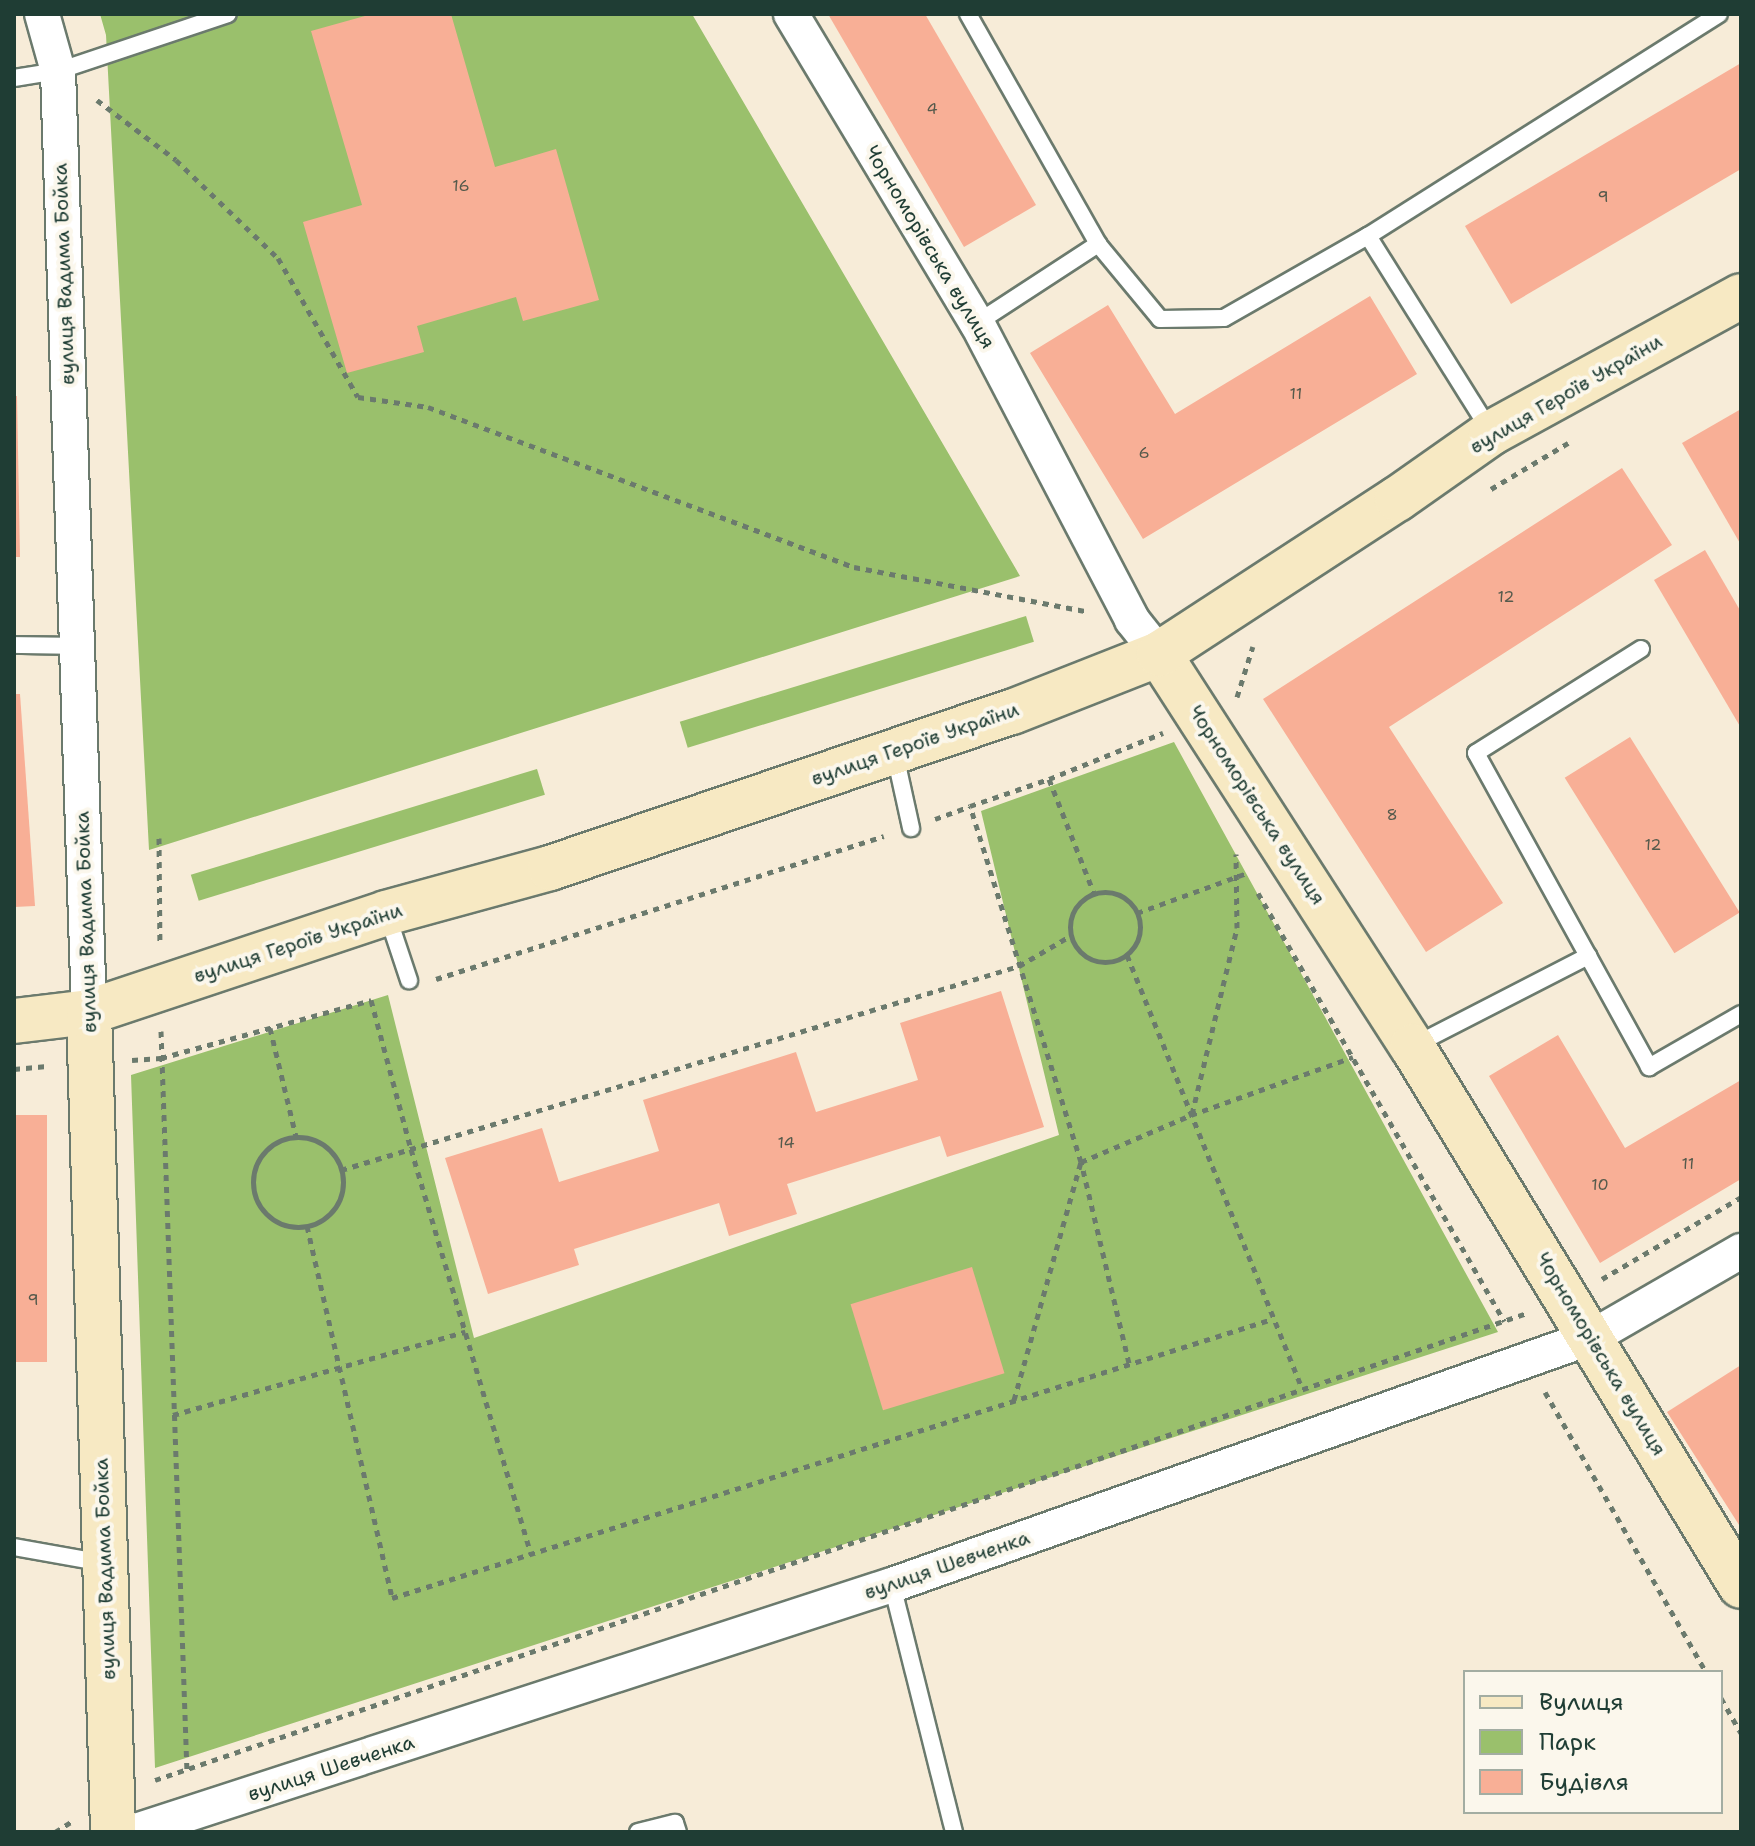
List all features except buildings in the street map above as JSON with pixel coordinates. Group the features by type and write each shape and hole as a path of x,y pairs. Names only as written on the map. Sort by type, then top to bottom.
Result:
{"main road":[{"name":"вулиця Героїв України","path":"14,1021 89,1012 386,913 550,868 1012,712 1159,654 1397,499 1491,433 1741,296"},
{"name":"Чорноморівська вулиця","path":"1159,654 1186,730 1412,1046 1741,1586"},
{"name":"вулиця Вадима Бойка","path":"89,1012 113,1813"}],"street":[{"name":"вулиця Вадима Бойка","path":"42,14 58,71 89,1012"},
{"name":"Чорноморівська вулиця","path":"791,14 977,323 1132,620 1159,654"},
{"name":"вулиця Шевченка","path":"133,1832 892,1585 1592,1337 1741,1251"}],"lane":[{"path":"14,78 58,71 228,14"},
{"path":"968,14 1098,244 1160,319 1224,318 1368,236 1719,14"},
{"path":"1368,236 1491,433"},
{"path":"977,323 1098,244"},
{"path":"14,645 76,646"},
{"path":"1641,649 1476,753 1649,1067 1741,1014"},
{"path":"894,751 911,828"},
{"path":"386,913 409,980"},
{"path":"1412,1046 1588,956"},
{"path":"14,1547 105,1563"},
{"path":"892,1585 954,1832"},
{"path":"638,1832 675,1823 678,1832"}],"path":[{"path":"58,71 176,160 278,258 358,397 428,407 854,567 1132,620"},
{"path":"1486,492 1580,436"},
{"path":"426,982 911,828 1049,779 1165,731 1186,730 1237,697 1254,641"},
{"path":"1049,779 1094,893"},
{"path":"970,806 1081,1162 1129,1363"},
{"path":"159,838 161,1058 188,1814"},
{"path":"1228,840 1705,1670"},
{"path":"1191,1115 1237,928 1236,854"},
{"path":"1137,913 1247,873"},
{"path":"1114,892 1131,902 1137,913 1139,939 1127,955 1111,963 1093,961 1078,952 1070,936 1070,918 1079,903 1094,893 1114,892"},
{"path":"341,1170 1019,966 1070,936"},
{"path":"1127,955 1302,1389"},
{"path":"14,1069 161,1058 384,996"},
{"path":"371,1000 411,1149 531,1554"},
{"path":"270,1028 296,1136"},
{"path":"1081,1162 1191,1115 1353,1057"},
{"path":"296,1136 319,1140 337,1155 341,1170 345,1179 340,1203 323,1221 299,1228 275,1221 257,1204 252,1181 258,1159 274,1142 296,1136"},
{"path":"1014,1400 1081,1162"},
{"path":"55,1832 113,1813 187,1769 1568,1299 1741,1197"},
{"path":"307,1226 392,1598 1272,1319"},
{"path":"173,1415 465,1332"},
{"path":"1723,1702 1741,1733"}],"green space":[{"path":"100,14 692,14 1020,576 149,850 106,35"},
{"path":"1026,616 1034,642 688,748 680,722"},
{"path":"1174,742 1498,1332 155,1768 131,1075 388,995 474,1338 1059,1135 981,811"},
{"path":"537,769 545,795 199,901 191,875"}]}
